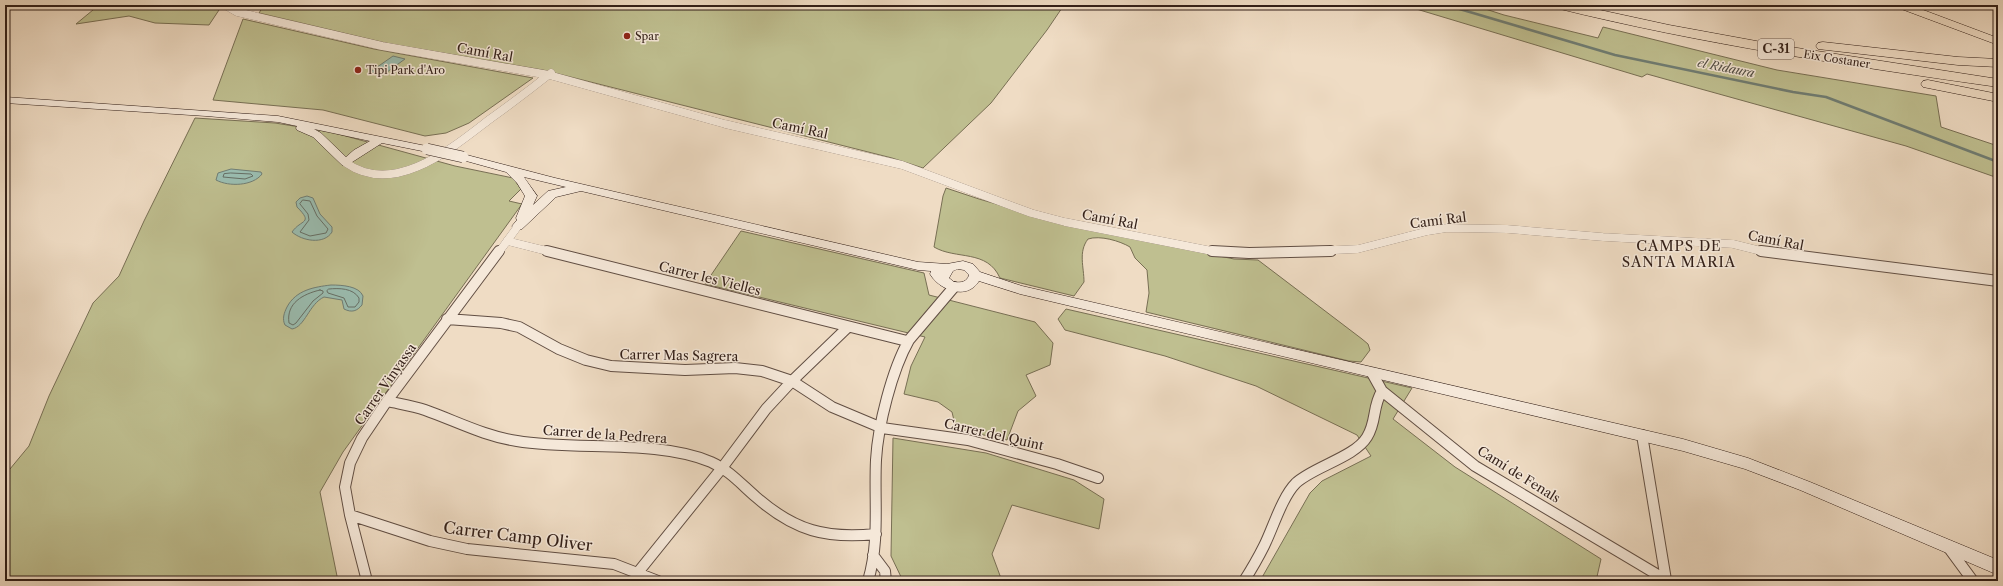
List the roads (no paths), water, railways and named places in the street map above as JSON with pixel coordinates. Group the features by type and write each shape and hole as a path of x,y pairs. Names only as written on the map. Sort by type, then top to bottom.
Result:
{"highway":[{"name":"Eix Costaner","path":"1560,5 1799,53 1995,80"},
{"name":"Eix Costaner","path":"1580,5 1682,30"},
{"path":"1682,30 1971,62 1998,63"},
{"path":"1682,30 1719,42 1998,98"}],"main road":[{"path":"1900,5 1998,42"},
{"path":"1950,25 1998,39"}],"street":[{"name":"Camí Ral","path":"225,5 237,12 382,46 550,74 725,124 902,165 1031,213 1065,222 1212,251 1249,253 1358,249 1428,231 1447,228 1500,228 1603,237 1734,244 1765,252 1813,259 1998,281"},
{"path":"278,119 316,135 352,168 374,174 403,170 423,165 444,154 550,74"},
{"path":"5,100 206,112 278,119 463,157 586,189 946,273"},
{"path":"346,163 358,152 381,139"},
{"path":"510,170 522,181 531,196"},
{"path":"518,226 552,194 556,186 554,181"},
{"path":"518,226 531,196 546,184 554,181"},
{"path":"552,194 568,190 586,189"},
{"name":"Carrer Vinyassa","path":"367,581 350,515 345,487 350,464 362,438 387,401 518,226"},
{"name":"Carrer les Vielles","path":"507,242 907,341"},
{"path":"946,273 955,266 964,266 972,270 972,279"},
{"path":"946,273 946,283 954,287 963,286 972,279 1006,286 1683,445 1748,464 1805,486 1998,568"},
{"path":"868,581 876,534 876,457 899,362 907,341 954,287"},
{"name":"Carrer Mas Sagrera","path":"447,319 501,323 519,327 540,336 559,349 586,360 611,366 685,370 735,368 762,371 792,381 832,407 882,428"},
{"path":"634,576 722,468 766,409 792,381 848,327"},
{"name":"Camí de Fenals","path":"1372,372 1382,391 1476,466 1667,580"},
{"path":"1244,581 1263,548 1288,494 1296,483 1357,447 1367,438 1374,423 1376,401 1382,391"},
{"name":"Carrer de la Pedrera","path":"387,401 424,410 486,434 515,441 544,445 636,448 699,459 722,468 758,498 788,520 813,532 840,536 876,534"},
{"name":"Carrer del Quint","path":"882,428 968,440 1058,464 1098,478"},
{"path":"1642,435 1667,580"},
{"name":"Carrer Camp Oliver","path":"350,515 430,541 466,549 614,564 634,576 658,581"},
{"path":"1947,546 1973,581"},
{"path":"873,555 885,571 886,581"}],"water":[{"path":"393,56 405,59 383,75 370,72"},
{"path":"231,169 261,172 262,174 253,181 240,184 227,184 216,180 218,173"},
{"path":"307,196 313,198 320,214 332,227 332,232 324,239 313,240 301,238 292,232 305,219 305,216 297,207 296,202 300,198"},
{"path":"331,285 345,286 358,290 363,296 362,305 356,310 349,311 344,309 342,300 324,297 314,305 304,320 296,327 292,329 285,325 285,312 295,297 312,288"}],"waterway":[{"name":"el Ridaura","path":"1446,5 1615,55 1793,92 1826,97 1998,162"}],"place":[{"name":"Spar","path":"627,36"},
{"name":"Tipi Park d'Aro","path":"358,70"}],"district":[{"name":"CAMPS DE SANTA MARIA","path":"1679,254"}]}
